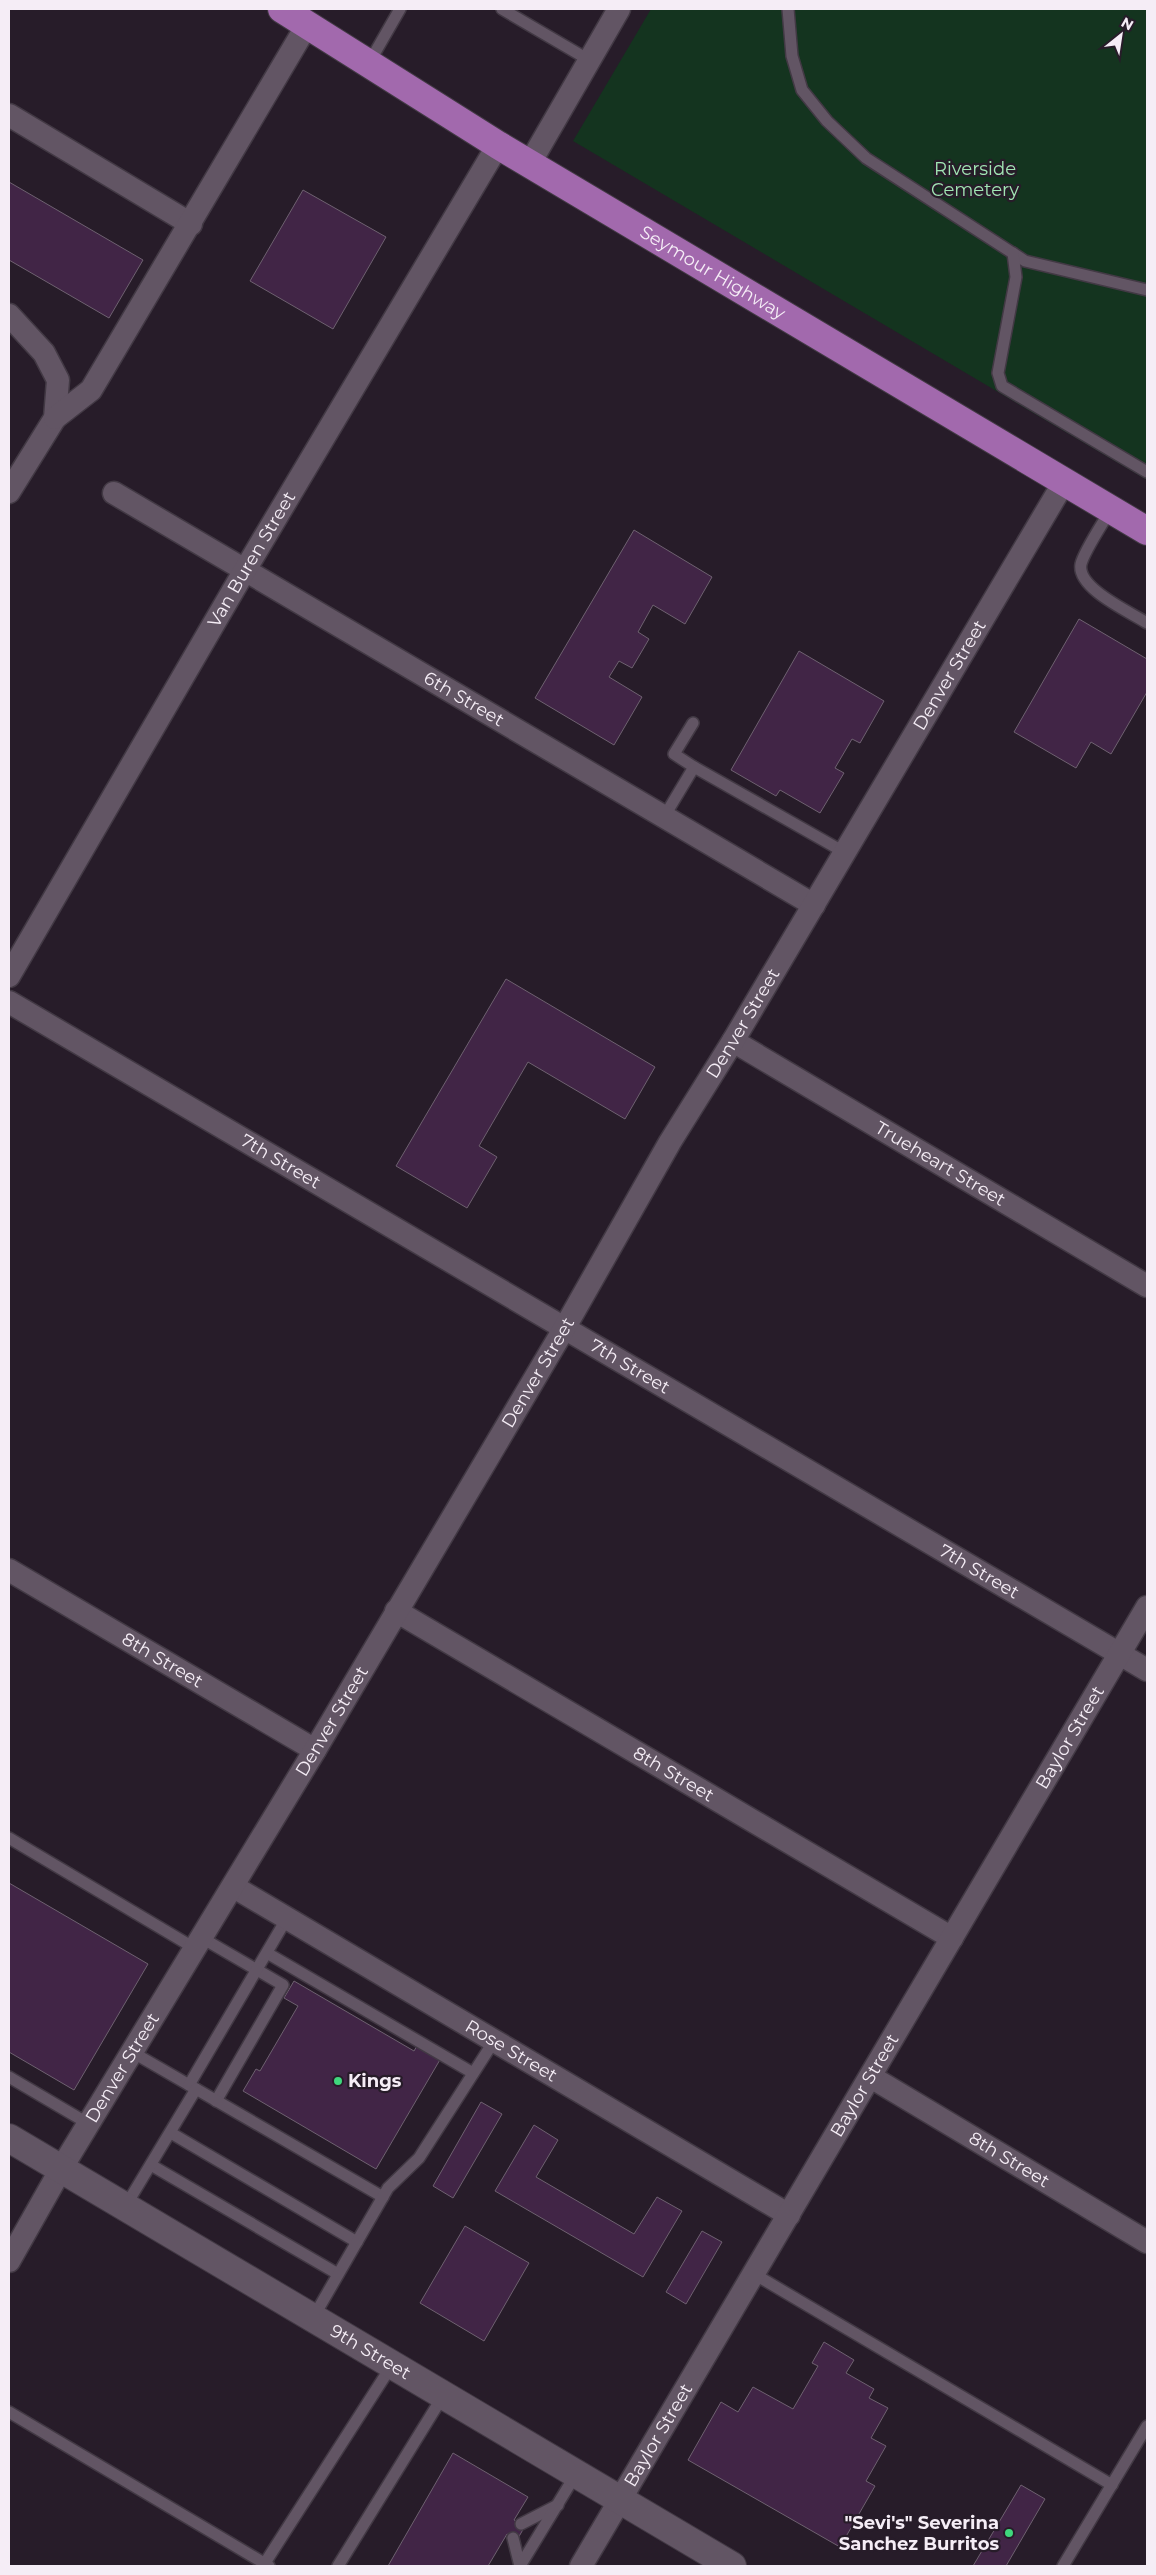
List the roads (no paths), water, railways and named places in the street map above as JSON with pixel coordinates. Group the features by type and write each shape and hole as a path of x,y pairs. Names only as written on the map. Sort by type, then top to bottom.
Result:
{"main road":[{"name":"Seymour Highway","path":"282,9 498,144 1147,531"}],"street":[{"path":"530,163 619,9"},
{"path":"9,492 55,418 91,390 191,224 307,24"},
{"path":"9,115 191,224"},
{"name":"Van Buren Street","path":"9,976 245,570 498,144"},
{"path":"9,315 44,353 58,380 55,418"},
{"name":"Denver Street","path":"9,2261 61,2169 234,1887 564,1329 670,1142 733,1041 1064,482"},
{"name":"6th Street","path":"114,493 814,905"},
{"name":"7th Street","path":"9,1002 1147,1670"},
{"name":"Trueheart Street","path":"733,1041 1147,1286"},
{"name":"8th Street","path":"9,1570 315,1750"},
{"name":"Baylor Street","path":"581,2566 1147,1607"},
{"name":"8th Street","path":"396,1611 952,1938"},
{"name":"Rose Street","path":"234,1887 789,2215"},
{"name":"8th Street","path":"871,2077 1147,2242"},
{"name":"9th Street","path":"9,2138 732,2566"}],"lane":[{"path":"369,63 400,9"},
{"path":"502,9 589,60"},
{"path":"788,9 792,56 802,90 827,120 866,158 1025,261 1147,290"},
{"path":"1013,253 1016,277 998,373 1002,386 1147,472"},
{"path":"1111,510 1081,564 1081,577 1089,587 1147,623"},
{"path":"693,723 674,754 844,852"},
{"path":"664,817 694,767"},
{"path":"9,1838 199,1943 257,1970 283,1985 216,2100"},
{"path":"125,2207 171,2133 192,2087 287,1918"},
{"path":"267,1953 473,2073"},
{"path":"312,2318 388,2188 419,2158 494,2041"},
{"path":"132,2052 383,2197"},
{"path":"9,2077 89,2124"},
{"path":"171,2133 357,2242"},
{"path":"152,2165 338,2274"},
{"path":"754,2274 1112,2485"},
{"path":"9,2412 265,2565 392,2365"},
{"path":"338,2566 443,2396"},
{"path":"1063,2566 1147,2426"},
{"path":"520,2566 576,2474"},
{"path":"521,2524 558,2504"},
{"path":"513,2538 520,2566"}],"place":[{"name":"Kings","path":"338,2081"},
{"name":"\"Sevi's\" Severina Sanchez Burritos","path":"1009,2533"}],"park label":[{"name":"Riverside Cemetery","path":"975,179"}]}
